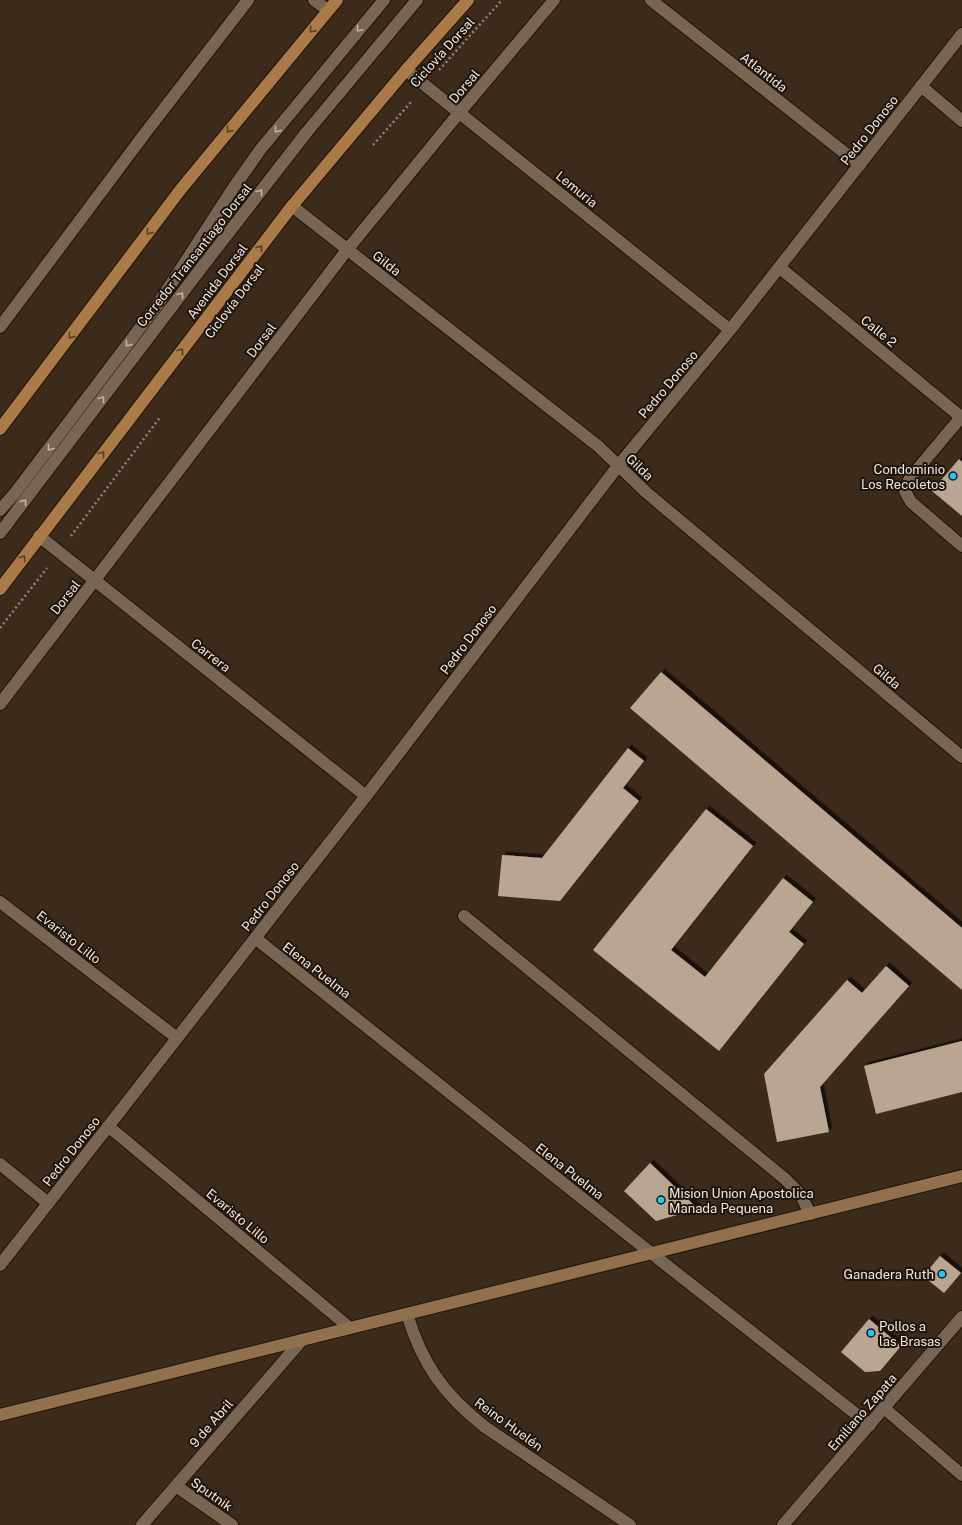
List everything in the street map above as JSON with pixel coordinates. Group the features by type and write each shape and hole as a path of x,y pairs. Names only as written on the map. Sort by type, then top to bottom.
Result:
{"main road":[{"path":"0,429 182,189 337,0"},
{"name":"Avenida Dorsal","path":"0,589 292,206 406,70 468,0"},
{"path":"0,1415 962,1176"}],"street":[{"path":"0,327 149,128 248,0"},
{"path":"314,0 328,10"},
{"name":"Corredor Transantiago Dorsal","path":"0,510 15,493 158,304 234,187 260,150 384,0"},
{"name":"Corredor Transantiago Dorsal","path":"0,533 306,133 417,0"},
{"name":"Dorsal","path":"0,704 348,250 459,113 554,0"},
{"name":"Atlantida","path":"651,0 860,165"},
{"name":"Pedro Donoso","path":"0,1265 366,796 618,466 730,330 962,34"},
{"name":"Lemuria","path":"406,70 730,330"},
{"path":"921,86 962,121"},
{"name":"Gilda","path":"292,206 598,446 653,498 962,757"},
{"name":"Calle 2","path":"779,267 962,417"},
{"path":"962,417 910,478 905,491 911,502 962,546"},
{"name":"Carrera","path":"39,536 366,796"},
{"name":"Evaristo Lillo","path":"0,902 177,1038"},
{"path":"464,916 784,1178 801,1195 810,1214"},
{"name":"Elena Puelma","path":"255,938 870,1425"},
{"name":"Evaristo Lillo","path":"108,1126 350,1328"},
{"path":"0,1164 48,1203"},
{"name":"Reino Huelén","path":"407,1314 414,1337 425,1359 437,1379 451,1397 486,1427 630,1525"},
{"name":"Emiliano Zapata","path":"784,1525 962,1317"},
{"name":"9 de Abril","path":"142,1525 302,1340"},
{"path":"884,1408 962,1475"},
{"name":"Sputnik","path":"176,1486 232,1525"}],"path":[{"name":"Ciclovía Dorsal","path":"369,149 502,0"},
{"path":"0,628 162,414"}],"building":[{"name":"Condominio Los Recoletos","path":"959,459 962,462 962,516 932,491"},
{"path":"661,672 962,928 962,990 630,708"},
{"path":"628,748 644,761 623,788 639,801 560,901 498,896 502,855 542,858"},
{"path":"706,809 753,846 671,950 705,977 783,878 813,902 789,932 804,944 719,1051 593,950"},
{"path":"886,966 909,986 820,1087 829,1132 777,1142 764,1074 847,980 862,993"},
{"path":"962,1041 962,1092 876,1114 864,1066"},
{"name":"Mision Union Apostolica Manada Pequena","path":"650,1163 698,1209 656,1221 624,1191"},
{"name":"Ganadera Ruth","path":"940,1256 961,1273 944,1293 923,1276"},
{"name":"Pollos a las Brasas","path":"869,1319 901,1346 880,1371 865,1372 841,1352"}],"place":[{"name":"Condominio Los Recoletos","path":"953,476"},
{"name":"Mision Union Apostolica Manada Pequena","path":"661,1200"},
{"name":"Ganadera Ruth","path":"942,1274"},
{"name":"Pollos a las Brasas","path":"871,1333"}]}
